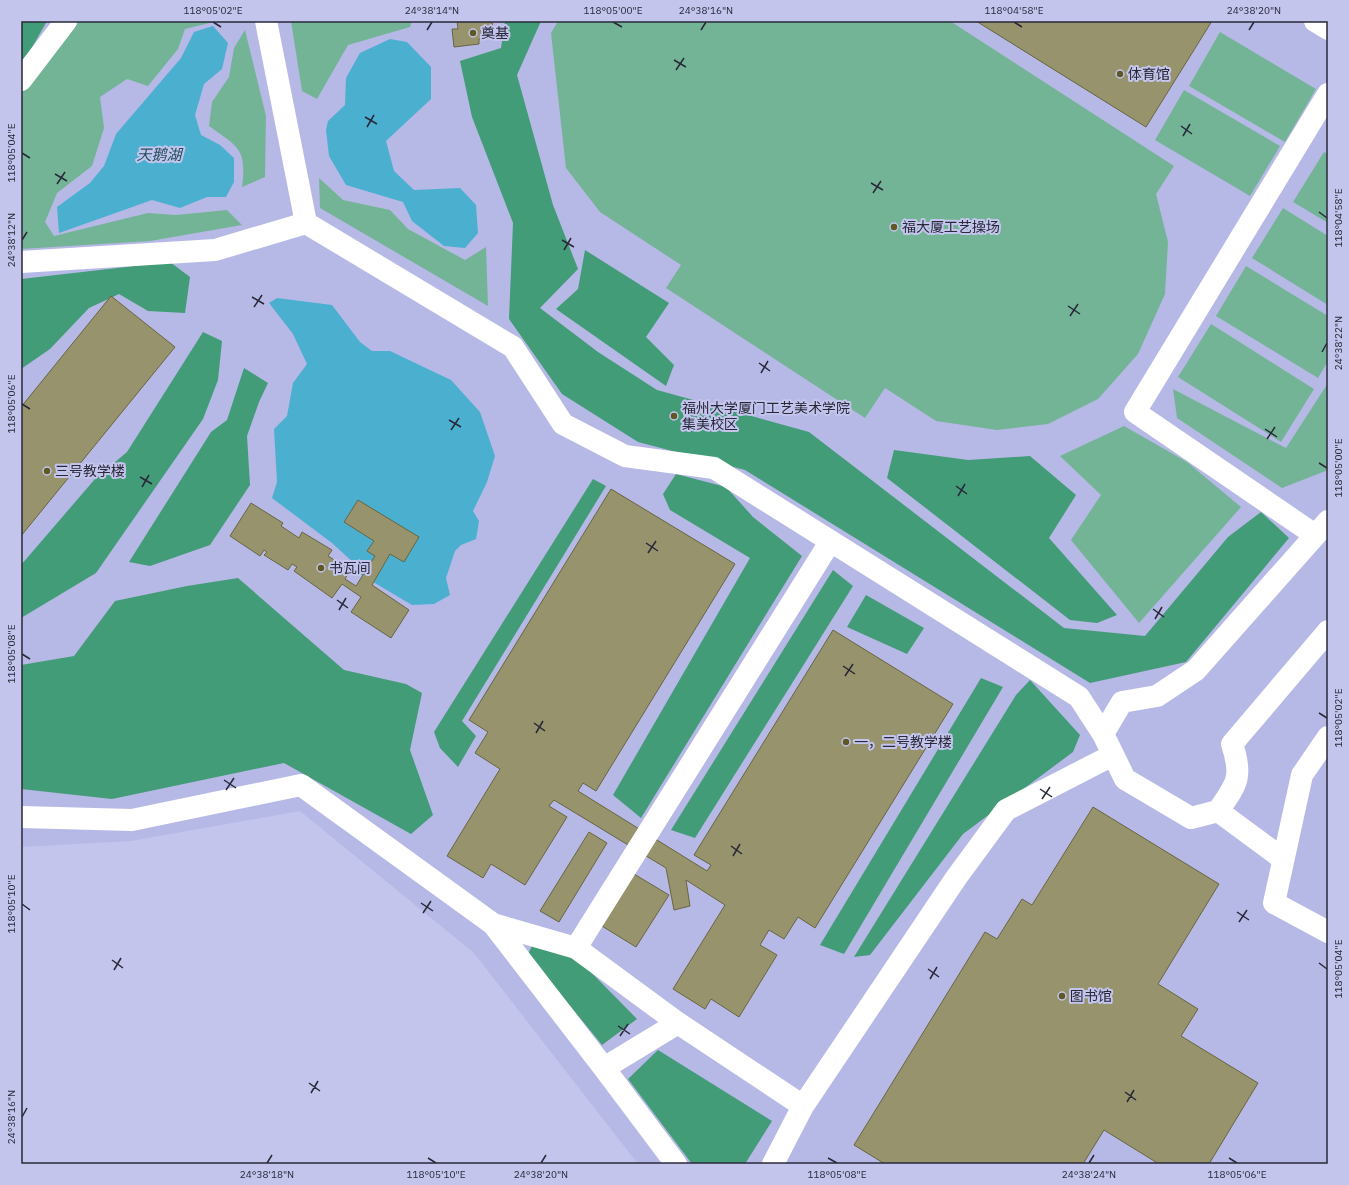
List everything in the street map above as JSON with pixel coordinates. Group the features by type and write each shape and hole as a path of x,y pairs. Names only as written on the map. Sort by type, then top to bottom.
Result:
{"street":[{"path":"21,80 66,21"},
{"path":"266,21 306,223"},
{"path":"1315,21 1328,29"},
{"path":"1103,734 1122,702 1157,696 1196,670 1322,528 1135,412 1328,94"},
{"path":"21,262 214,250 306,223 513,347 563,424 625,456 714,468 830,542 1080,697 1103,734 1125,779 1191,818 1218,811 1236,785 1238,763 1232,744 1328,631"},
{"path":"576,948 830,542"},
{"path":"1328,737 1302,775 1274,903 1328,932"},
{"path":"773,1164 803,1106 956,878 1006,810 1113,755"},
{"path":"21,817 132,820 301,785 493,924 676,1164"},
{"path":"1218,811 1284,859"},
{"path":"493,924 576,948 678,1023 803,1106"},
{"path":"604,1068 678,1023"}],"shaded area":[{"name":"福州大学厦门工艺美术学院 集美校区","path":"21,21 1328,21 1328,1164 638,1164 474,953 300,811 131,841 21,847"}],"green space":[{"path":"21,21 47,21 21,67"},
{"path":"80,21 218,21 185,29 178,49 148,86 127,79 100,97 104,128 92,166 57,193 45,222 54,236 148,213 176,215 227,210 242,225 150,241 21,249 21,86"},
{"path":"291,21 412,21 410,27 348,45 317,99 302,91"},
{"path":"505,21 541,21 517,75 553,205 578,269 540,308 598,352 657,390 809,432 1064,628 1145,636 1228,537 1261,512 1289,538 1186,662 1090,683 745,470 638,442 562,394 509,319 513,223 472,117 460,61 501,48"},
{"name":"福大厦工艺操场","path":"558,21 950,21 1174,166 1156,194 1168,242 1165,294 1138,354 1098,399 1048,424 997,430 936,421 885,388 865,418 666,288 681,265 600,212 566,168 551,33"},
{"path":"245,30 266,116 265,177 242,187 243,164 238,150 234,144 209,126 212,102 229,77 234,48"},
{"path":"1220,32 1316,89 1285,142 1189,86"},
{"path":"1184,90 1280,146 1250,196 1155,140"},
{"path":"1324,152 1328,154 1328,223 1293,202"},
{"path":"319,178 343,200 390,210 408,229 465,260 486,247 488,306 320,208"},
{"path":"1283,208 1328,236 1328,305 1252,258"},
{"path":"585,250 669,303 646,337 674,365 666,386 556,309 578,289"},
{"path":"170,262 190,277 185,313 148,311 119,294 89,308 50,349 21,369 21,279"},
{"path":"1246,266 1328,316 1328,361 1318,378 1216,316"},
{"path":"1211,324 1314,389 1281,442 1178,377"},
{"path":"203,332 222,341 218,380 203,419 96,573 21,618 21,565 95,479 127,452"},
{"path":"244,368 268,383 259,402 247,436 250,485 210,545 150,566 129,562 211,432 227,420"},
{"path":"1328,383 1328,470 1282,488 1177,418 1173,389 1286,448"},
{"path":"1124,426 1187,462 1241,507 1139,623 1071,540 1101,495 1060,456"},
{"path":"894,450 968,460 1030,456 1076,495 1049,538 1117,615 1097,623 1070,620 887,478"},
{"path":"676,474 726,487 753,517 802,556 641,818 613,795 750,558 670,510 663,494"},
{"path":"593,479 606,486 462,721 476,736 458,767 440,748 434,732"},
{"path":"833,570 853,586 695,838 671,830"},
{"path":"238,578 344,670 406,684 422,693 410,750 433,815 411,834 284,763 112,799 21,789 21,665 74,656 115,601 187,586"},
{"path":"866,595 924,628 907,654 847,627"},
{"path":"981,678 1003,687 844,954 820,945"},
{"path":"1030,680 1080,735 1073,752 963,834 870,955 854,957 1016,695"},
{"path":"532,946 576,957 637,1019 602,1045 528,954"},
{"path":"658,1050 772,1121 745,1164 692,1164 628,1079"}],"water":[{"name":"天鹅湖","path":"213,26 228,43 222,69 204,84 195,115 201,135 220,145 234,158 234,182 226,197 207,197 180,208 152,200 59,233 57,207 90,183 104,166 116,134 181,58 194,32"},
{"path":"390,39 407,42 431,67 431,99 386,141 394,171 414,190 460,188 476,205 478,233 465,248 444,246 412,221 403,202 346,185 329,156 326,130 328,121 345,105 346,78 360,53"},
{"path":"277,298 332,305 360,342 372,351 390,351 451,380 480,412 495,456 487,482 473,511 479,521 476,539 461,545 455,551 446,578 450,595 434,604 412,605 358,573 356,565 332,543 272,498 277,482 274,429 287,416 293,383 307,364 293,334 269,303"}],"building":[{"name":"奠基","path":"457,21 492,21 494,37 479,39 479,44 454,47 452,29 458,29"},
{"name":"体育馆","path":"976,21 1212,21 1146,127"},
{"name":"三号教学楼","path":"111,296 175,347 21,536 21,407"},
{"name":"一，二号教学楼","path":"611,489 735,564 596,791 583,783 578,791 707,871 711,865 694,855 833,630 953,704 815,928 798,917 784,939 769,930 760,945 777,955 739,1017 711,999 705,1009 673,989 725,905 686,880 690,906 674,910 666,868 554,800 549,806 567,817 525,885 491,864 483,878 447,856 500,769 475,753 488,732 469,720"},
{"name":"书瓦间","path":"358,500 419,537 404,562 390,554 372,585 409,610 391,638 351,612 361,597 342,584 332,598 294,571 297,567 292,564 288,570 264,555 267,552 264,550 260,556 230,536 251,503 283,523 281,526 299,538 302,532 332,550 328,556 350,570 345,579 356,586 375,556 367,551 374,541 344,522"},
{"name":"图书馆","path":"1093,807 1219,884 1158,984 1198,1009 1181,1036 1258,1083 1209,1164 1159,1164 1104,1130 1083,1164 885,1164 854,1145 985,932 997,939 1022,899 1032,905"},
{"path":"589,832 607,843 559,922 540,911"},
{"path":"629,871 669,895 636,947 597,923"}],"place":[{"name":"奠基","path":"473,33"},
{"name":"体育馆","path":"1120,74"},
{"name":"福大厦工艺操场","path":"894,227"},
{"name":"福州大学厦门工艺美术学院 集美校区","path":"674,416"},
{"name":"三号教学楼","path":"47,471"},
{"name":"书瓦间","path":"321,568"},
{"name":"一，二号教学楼","path":"846,742"},
{"name":"图书馆","path":"1062,996"}]}
